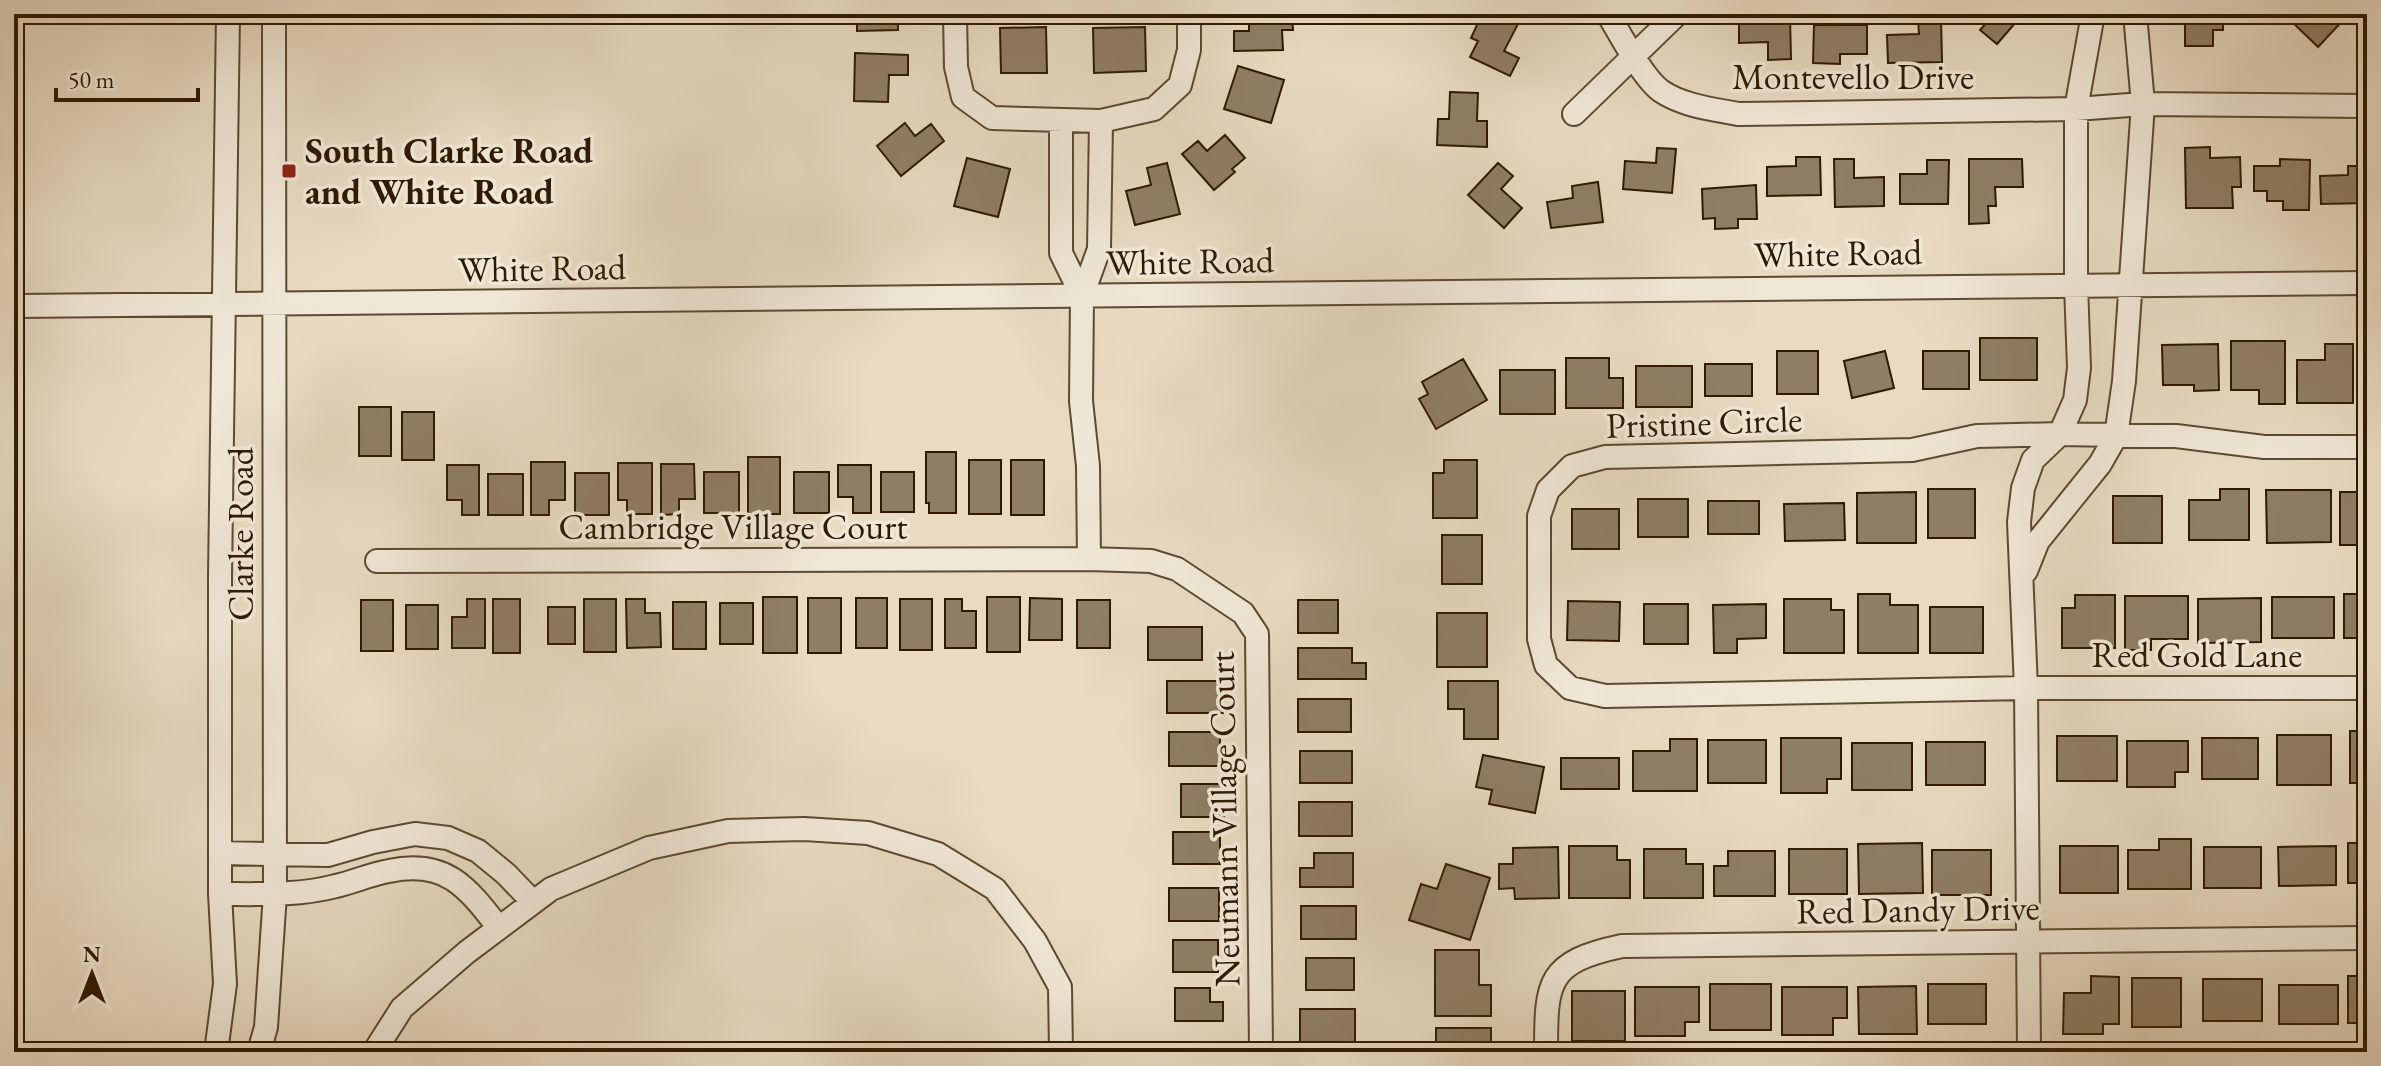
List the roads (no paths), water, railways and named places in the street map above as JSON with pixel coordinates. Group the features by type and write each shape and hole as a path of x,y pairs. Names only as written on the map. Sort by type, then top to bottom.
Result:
{"street":[{"name":"Clarke Road","path":"216,1052 225,984 220,894 220,575 228,14"},
{"name":"Clarke Road","path":"259,1052 266,1027 275,894 274,14"},
{"path":"955,14 956,67 963,97 992,118 1061,121 1101,121 1154,109 1180,85 1189,50 1189,14"},
{"name":"Montevello Drive","path":"1608,14 1634,57 1660,90 1698,107 1738,114 2076,109 2143,104 2367,106"},
{"path":"1574,114 1677,14"},
{"path":"2029,1052 2026,688 2019,522 2023,488 2033,460 2060,434 2075,400 2079,368 2076,109 2093,14"},
{"path":"2023,578 2038,541 2100,464 2116,436 2124,381 2143,104 2135,14"},
{"path":"1061,121 1061,253 1082,296"},
{"path":"1089,559 1088,466 1081,401 1082,296 1099,249 1101,121"},
{"name":"White Road","path":"14,306 2367,283"},
{"name":"Pristine Circle","path":"2026,688 1605,696 1570,688 1546,665 1539,639 1539,516 1548,490 1572,466 1605,457 1912,450 1977,436 2176,436 2264,447 2367,447"},
{"name":"Cambridge Village Court","path":"377,561 1089,559"},
{"name":"Neumann Village Court","path":"1089,559 1151,561 1177,569 1243,613 1257,634 1261,1052"},
{"name":"Red Gold Lane","path":"2026,688 2367,688"},
{"path":"374,1052 402,1008 551,889 649,848 728,831 804,829 868,833 938,854 995,889 1035,941 1060,987 1061,1052"},
{"path":"220,853 328,855 415,834 448,838 478,851 533,902"},
{"path":"220,894 275,894 336,886 390,870 423,867 448,874 472,894 499,928"},
{"name":"Red Dandy Drive","path":"1546,1052 1546,1003 1558,972 1586,954 1622,946 2367,938"}],"place":[{"name":"South Clarke Road and White Road","path":"289,171"}]}
